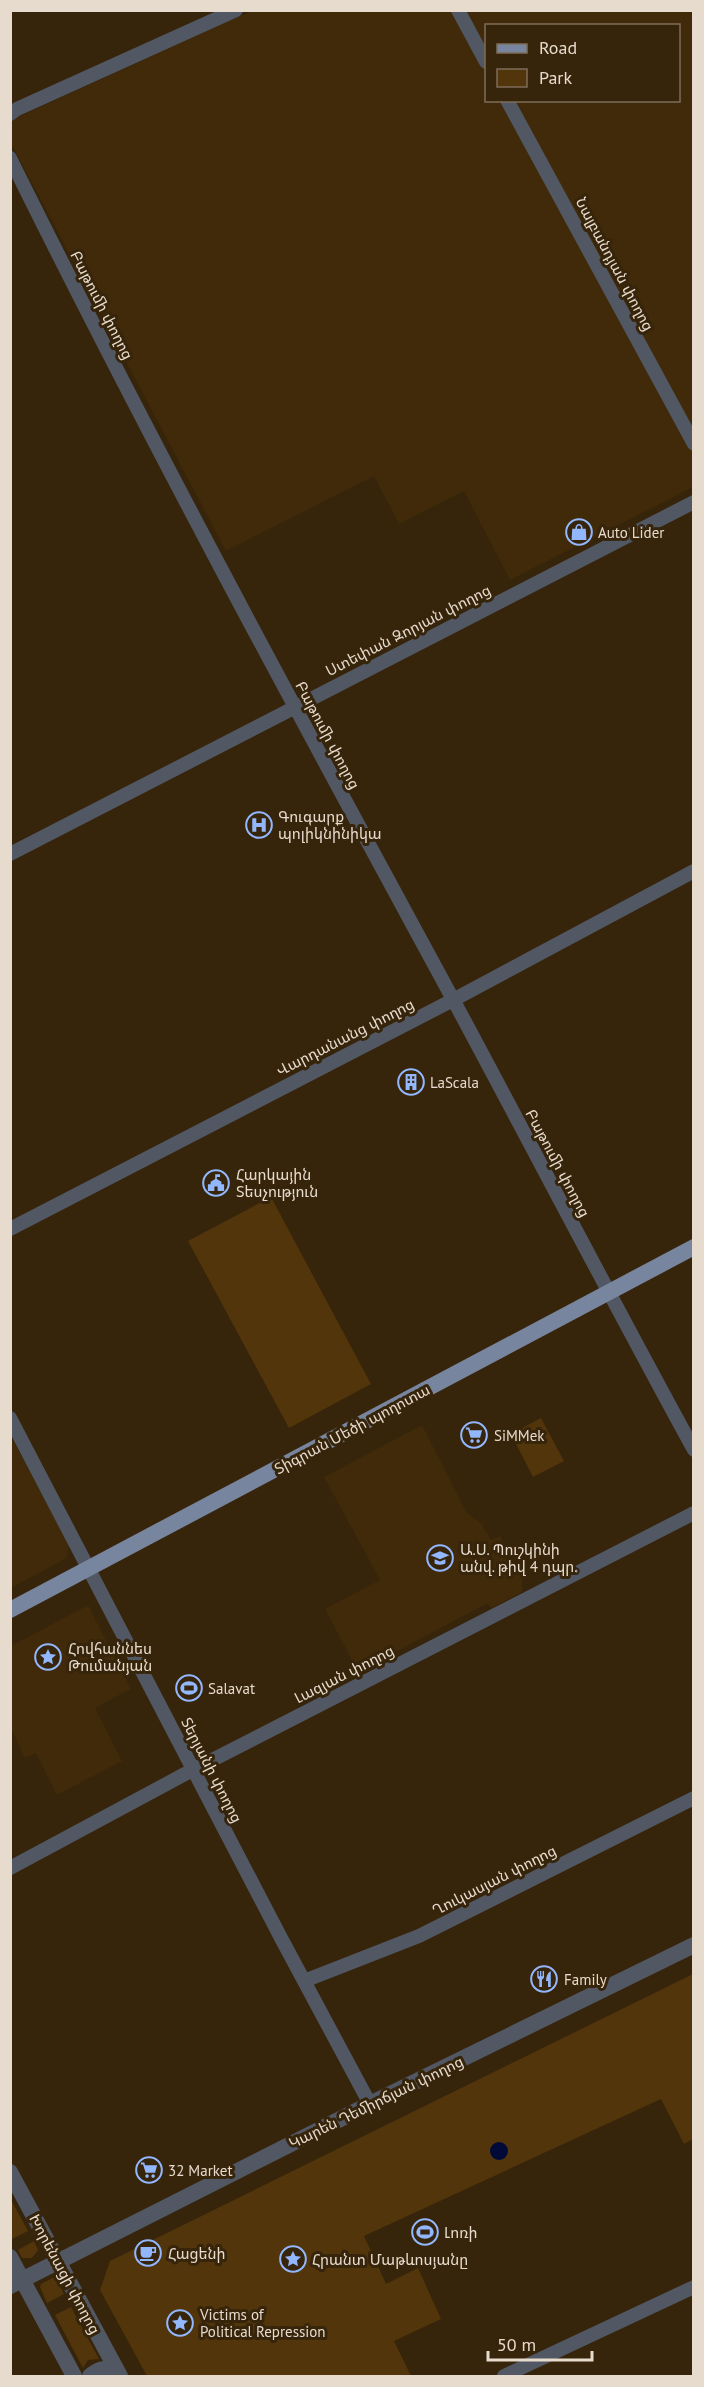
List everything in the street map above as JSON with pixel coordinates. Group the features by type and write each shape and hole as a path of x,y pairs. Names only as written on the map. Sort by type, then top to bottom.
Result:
{"main road":[{"name":"Տիգրան Մեծի պողոտա","path":"10,1610 693,1247"}],"street":[{"path":"14,112 236,10"},
{"path":"458,10 485,60"},
{"name":"Նալբանդյան փողոց","path":"508,102 693,444"},
{"name":"Բաթումի փողոց","path":"10,158 88,317 369,848 453,999 693,1450"},
{"name":"Ստեփան Զորյան փողոց","path":"10,854 693,502"},
{"name":"Վարդանանց փողոց","path":"10,1229 453,999 693,871"},
{"name":"Տերյանի փողոց","path":"10,1418 370,2104"},
{"name":"Լազյան փողոց","path":"10,1868 194,1770 693,1513"},
{"name":"Ղուկասյան փողոց","path":"304,1981 419,1936 693,1798"},
{"name":"Կարեն Դեմիրճյան փողոց","path":"16,2283 370,2104 693,1945"},
{"name":"Խորենացի փողոց","path":"10,2172 119,2376"},
{"path":"10,2257 16,2283 74,2376"},
{"path":"504,2376 693,2287"},
{"path":"90,2376 106,2368 119,2376"}],"shaded area":[{"path":"251,11 693,11 693,487 510,580 464,491 399,524 374,476 226,551 11,143 12,120"},
{"name":"Ա.Ս. Պուշկինի անվ. թիվ 4 դպր.","path":"422,1425 467,1513 481,1523 491,1540 500,1536 522,1577 522,1592 491,1608 488,1603 358,1672 325,1609 380,1580 324,1477"},
{"path":"10,1435 69,1545 67,1558 11,1588"},
{"path":"88,1605 131,1689 95,1708 122,1761 57,1795 36,1753 25,1758 11,1729 11,1646"},
{"path":"495,2142 503,2142 508,2147 506,2158 495,2160 490,2155 490,2147"}],"green space":[{"path":"271,1197 371,1384 289,1428 188,1241"},
{"path":"541,1418 564,1461 533,1477 511,1434"},
{"path":"693,1974 693,2139 684,2144 661,2099 364,2236 386,2284 418,2268 441,2319 394,2341 411,2376 147,2376 100,2290 110,2261"},
{"path":"10,2198 28,2231 12,2239 10,2236"},
{"path":"34,2241 38,2250 32,2258 22,2258 18,2250"},
{"path":"54,2277 64,2294 47,2303 40,2287 41,2284"},
{"path":"71,2307 99,2359 88,2360 83,2368 55,2315"}],"place":[{"name":"Auto Lider","path":"579,532"},
{"name":"Գուգարք պոլիկնինիկա","path":"259,825"},
{"name":"LaScala","path":"411,1082"},
{"name":"Հարկային Տեսչություն","path":"216,1183"},
{"name":"SiMMek","path":"474,1435"},
{"name":"Ա.Ս. Պուշկինի անվ. թիվ 4 դպր.","path":"440,1558"},
{"name":"Հովհաննես Թումանյան","path":"48,1657"},
{"name":"Salavat","path":"189,1688"},
{"name":"Family","path":"544,1979"},
{"name":"32 Market","path":"149,2170"},
{"name":"Լոռի","path":"425,2232"},
{"name":"Հացենի","path":"148,2253"},
{"name":"Հրանտ Մաթևոսյանը","path":"293,2259"},
{"name":"Victims of Political Repression","path":"180,2323"}]}
